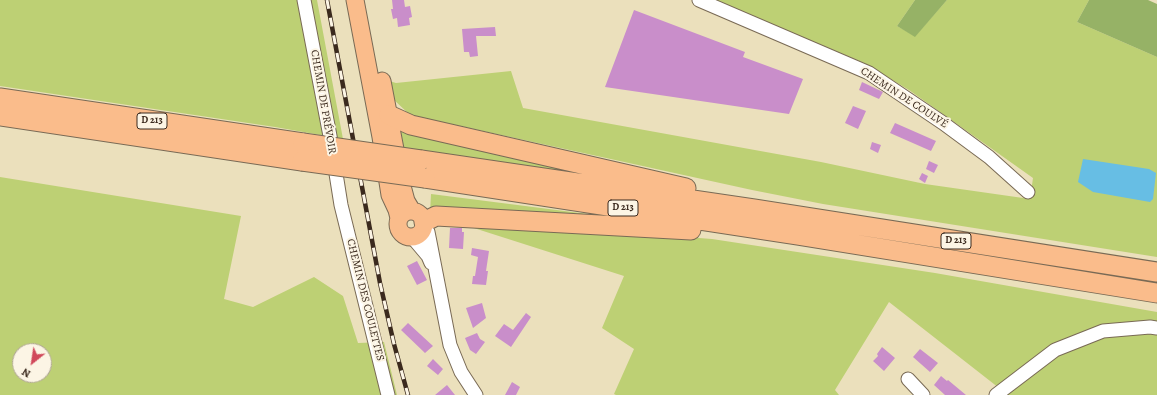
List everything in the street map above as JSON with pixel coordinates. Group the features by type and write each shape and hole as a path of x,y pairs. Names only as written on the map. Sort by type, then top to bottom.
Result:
{"highway":[{"name":"D 213","path":"0,98 303,152"},
{"path":"389,115 411,125 735,199 754,209"},
{"name":"D 213","path":"0,116 303,152 423,169 754,209 1157,272"},
{"name":"D 213","path":"423,169 821,239 1157,293"},
{"path":"414,223 436,216 468,217 696,230 797,243 821,239"}],"main road":[{"path":"355,0 381,137 390,195 414,223"},
{"path":"366,0 404,194 414,223"}],"street":[{"name":"CHEMIN DE PRÉVOIR","path":"304,0 330,136 341,205"},
{"name":"CHEMIN DE COULVÉ","path":"700,0 869,73 943,123 989,157 1028,192"},
{"name":"CHEMIN DES COULETTES","path":"341,205 388,395"},
{"path":"414,223 436,274 450,345 461,372 476,395"},
{"path":"996,395 1055,350 1103,331 1150,327 1157,328"},
{"path":"908,379 923,395"}],"green space":[{"path":"0,0 317,0 343,139 275,127 0,86"},
{"path":"714,0 915,0 897,26 915,36 947,0 1089,0 1077,22 1157,57 1157,257 823,204 752,190 410,115 392,98 386,80 396,83 511,71 523,108 821,162 925,184 1030,199 1033,178 909,90 864,63"},
{"path":"915,0 947,0 915,37 897,26"},
{"path":"1089,0 1148,0 1157,4 1157,57 1077,22"},
{"path":"401,129 630,183 398,147 396,136"},
{"path":"0,177 241,216 224,299 253,307 314,277 343,296 358,343 384,342 397,395 0,395"},
{"path":"431,194 588,214 647,234 712,239 935,273 1157,312 1157,395 1008,395 889,302 835,390 839,395 616,395 614,394 634,349 602,328 624,276 430,214"}],"water":[{"path":"1083,159 1149,169 1156,173 1153,199 1150,202 1093,192 1078,182"}],"building":[{"path":"392,0 404,0 405,7 410,6 412,17 409,18 410,25 398,27 397,18 393,19 391,9 393,9"},
{"path":"634,10 745,52 743,57 803,79 789,114 605,87"},
{"path":"495,27 496,36 476,36 478,56 470,57 469,52 464,52 462,29"},
{"path":"862,82 883,92 879,99 859,90"},
{"path":"853,106 866,111 858,129 845,123"},
{"path":"895,123 936,141 931,151 890,133"},
{"path":"872,142 881,145 878,153 870,149"},
{"path":"929,161 938,165 934,173 926,169"},
{"path":"922,173 928,176 925,183 919,179"},
{"path":"450,228 462,228 462,232 464,232 463,249 449,248"},
{"path":"472,248 489,251 486,271 488,271 486,285 472,284 478,257 471,255"},
{"path":"417,261 427,280 417,285 407,266"},
{"path":"482,303 486,318 473,328 466,308"},
{"path":"526,313 531,317 511,347 495,336 504,324 513,330"},
{"path":"408,323 433,346 425,353 401,330"},
{"path":"477,333 480,339 485,342 476,354 470,350 465,338"},
{"path":"882,347 895,358 884,371 873,361 878,356 877,354"},
{"path":"920,349 938,363 930,372 913,357"},
{"path":"433,359 443,369 438,375 427,366"},
{"path":"941,376 966,395 945,395 934,385"},
{"path":"512,382 520,387 516,395 505,395"},
{"path":"447,385 455,395 435,395"}],"railway":[{"path":"327,0 380,283 394,344 408,395"}]}
